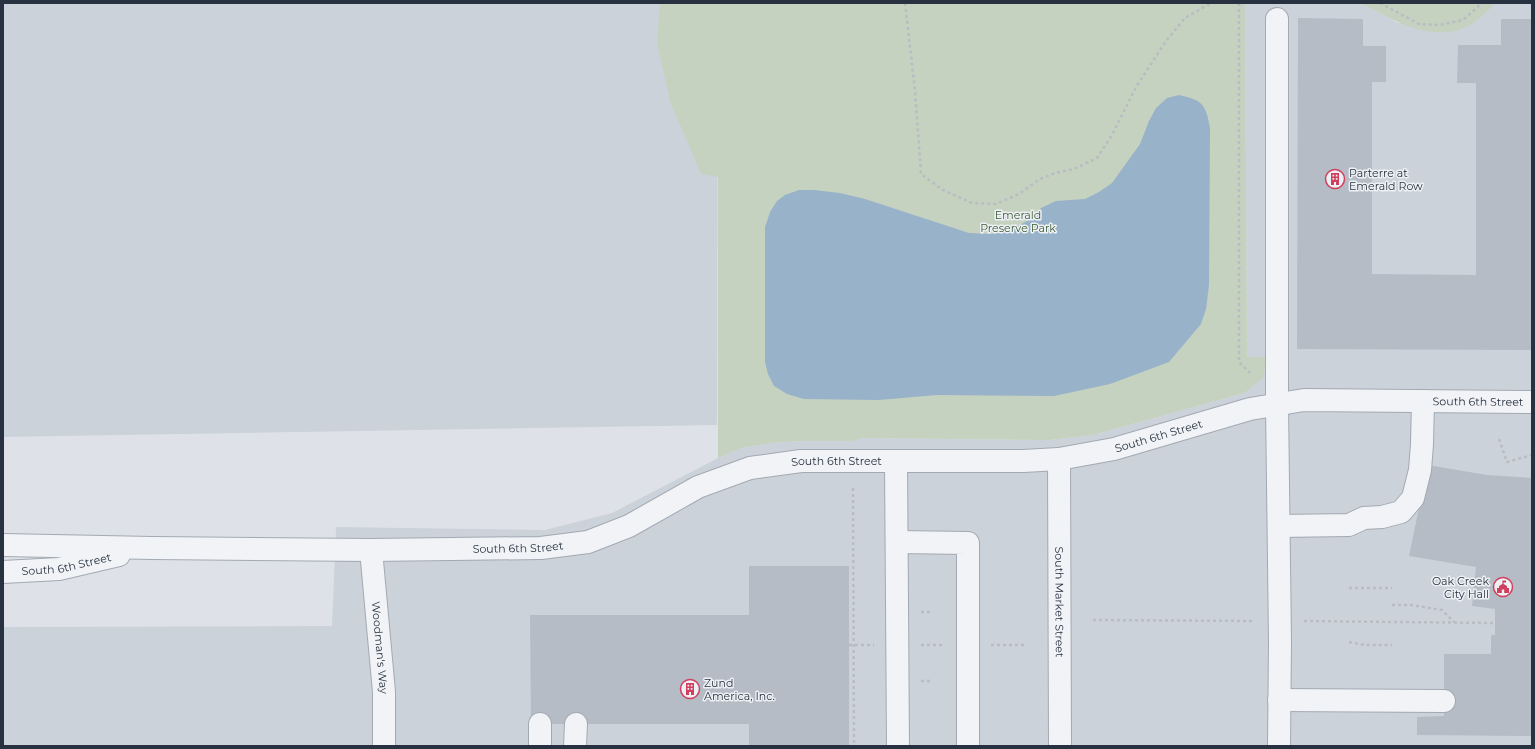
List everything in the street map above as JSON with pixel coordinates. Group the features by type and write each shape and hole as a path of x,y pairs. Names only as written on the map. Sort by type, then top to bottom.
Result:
{"street":[{"path":"1278,20 1277,404 1280,621 1279,746"},
{"name":"South 6th Street","path":"3,544 152,548 371,550 541,548 588,542 629,526 698,487 750,468 801,461 1023,461 1059,459 1114,449 1250,409 1304,400 1532,402"},
{"path":"1279,526 1349,525 1364,518 1382,517 1401,512 1413,498 1420,470 1423,401"},
{"name":"South Market Street","path":"1059,459 1060,746"},
{"path":"896,461 898,746"},
{"path":"897,542 968,543 968,746"},
{"name":"South 6th Street","path":"3,572 59,569 152,548"},
{"name":"Woodman's Way","path":"371,550 384,692 384,746"},
{"path":"1280,700 1444,701"},
{"path":"540,724 540,746"},
{"path":"575,746 576,724"}],"path":[{"path":"905,3 915,91 921,174 943,190 972,204 996,204 1019,194 1040,179 1055,173 1074,170 1096,158 1112,136 1136,87 1166,41 1185,18 1211,3"},
{"path":"1238,3 1240,362 1250,373"},
{"path":"1380,3 1419,24 1439,25 1463,20 1482,3"},
{"path":"1499,439 1507,462 1532,455"},
{"path":"853,488 854,746"},
{"path":"1349,588 1392,588"},
{"path":"1392,604 1411,605 1442,610 1454,623"},
{"path":"1093,620 1495,623"},
{"path":"1349,642 1365,645 1392,645"},
{"path":"993,645 1025,645"}],"shaded area":[{"path":"3,3 718,3 717,425 3,437"},
{"path":"1245,3 1359,3 1398,23 1477,20 1495,3 1532,3 1532,746 3,746 3,627 332,626 336,527 545,530 612,513 718,458 741,448 771,443 801,441 854,441 863,438 1049,440 1093,435 1244,393 1266,357 1247,357"}],"green space":[{"name":"Emerald Preserve Park","path":"660,3 1245,3 1247,357 1267,357 1263,378 1244,393 1093,435 1049,440 863,438 854,441 801,441 771,443 741,448 718,458 718,177 701,174 670,101 657,43"},
{"path":"1359,3 1495,3 1469,26 1451,32 1436,32 1405,25"}],"water":[{"path":"1179,95 1193,99 1202,105 1207,114 1210,128 1209,285 1206,309 1201,324 1169,362 1110,384 1054,396 937,395 879,400 804,399 787,394 774,386 768,374 765,362 765,227 770,212 777,201 785,195 799,190 840,193 865,199 969,233 991,234 1011,230 1027,221 1041,208 1056,201 1085,199 1112,183 1140,144 1156,108 1167,98"}],"building":[{"name":"Parterre at Emerald Row","path":"1298,18 1363,19 1363,46 1386,46 1386,82 1372,82 1372,274 1476,275 1476,83 1457,83 1458,45 1501,45 1501,19 1532,19 1532,350 1297,349"},
{"name":"Oak Creek City Hall","path":"1428,465 1487,475 1532,478 1532,736 1417,735 1417,717 1444,716 1444,654 1491,654 1491,635 1495,635 1495,609 1472,606 1476,567 1409,556"},
{"name":"Zund America, Inc.","path":"749,566 849,566 849,746 749,746 749,724 531,724 530,615 749,615"}],"place":[{"name":"Parterre at Emerald Row","path":"1335,179"},
{"name":"Oak Creek City Hall","path":"1503,587"},
{"name":"Zund America, Inc.","path":"690,689"}]}
